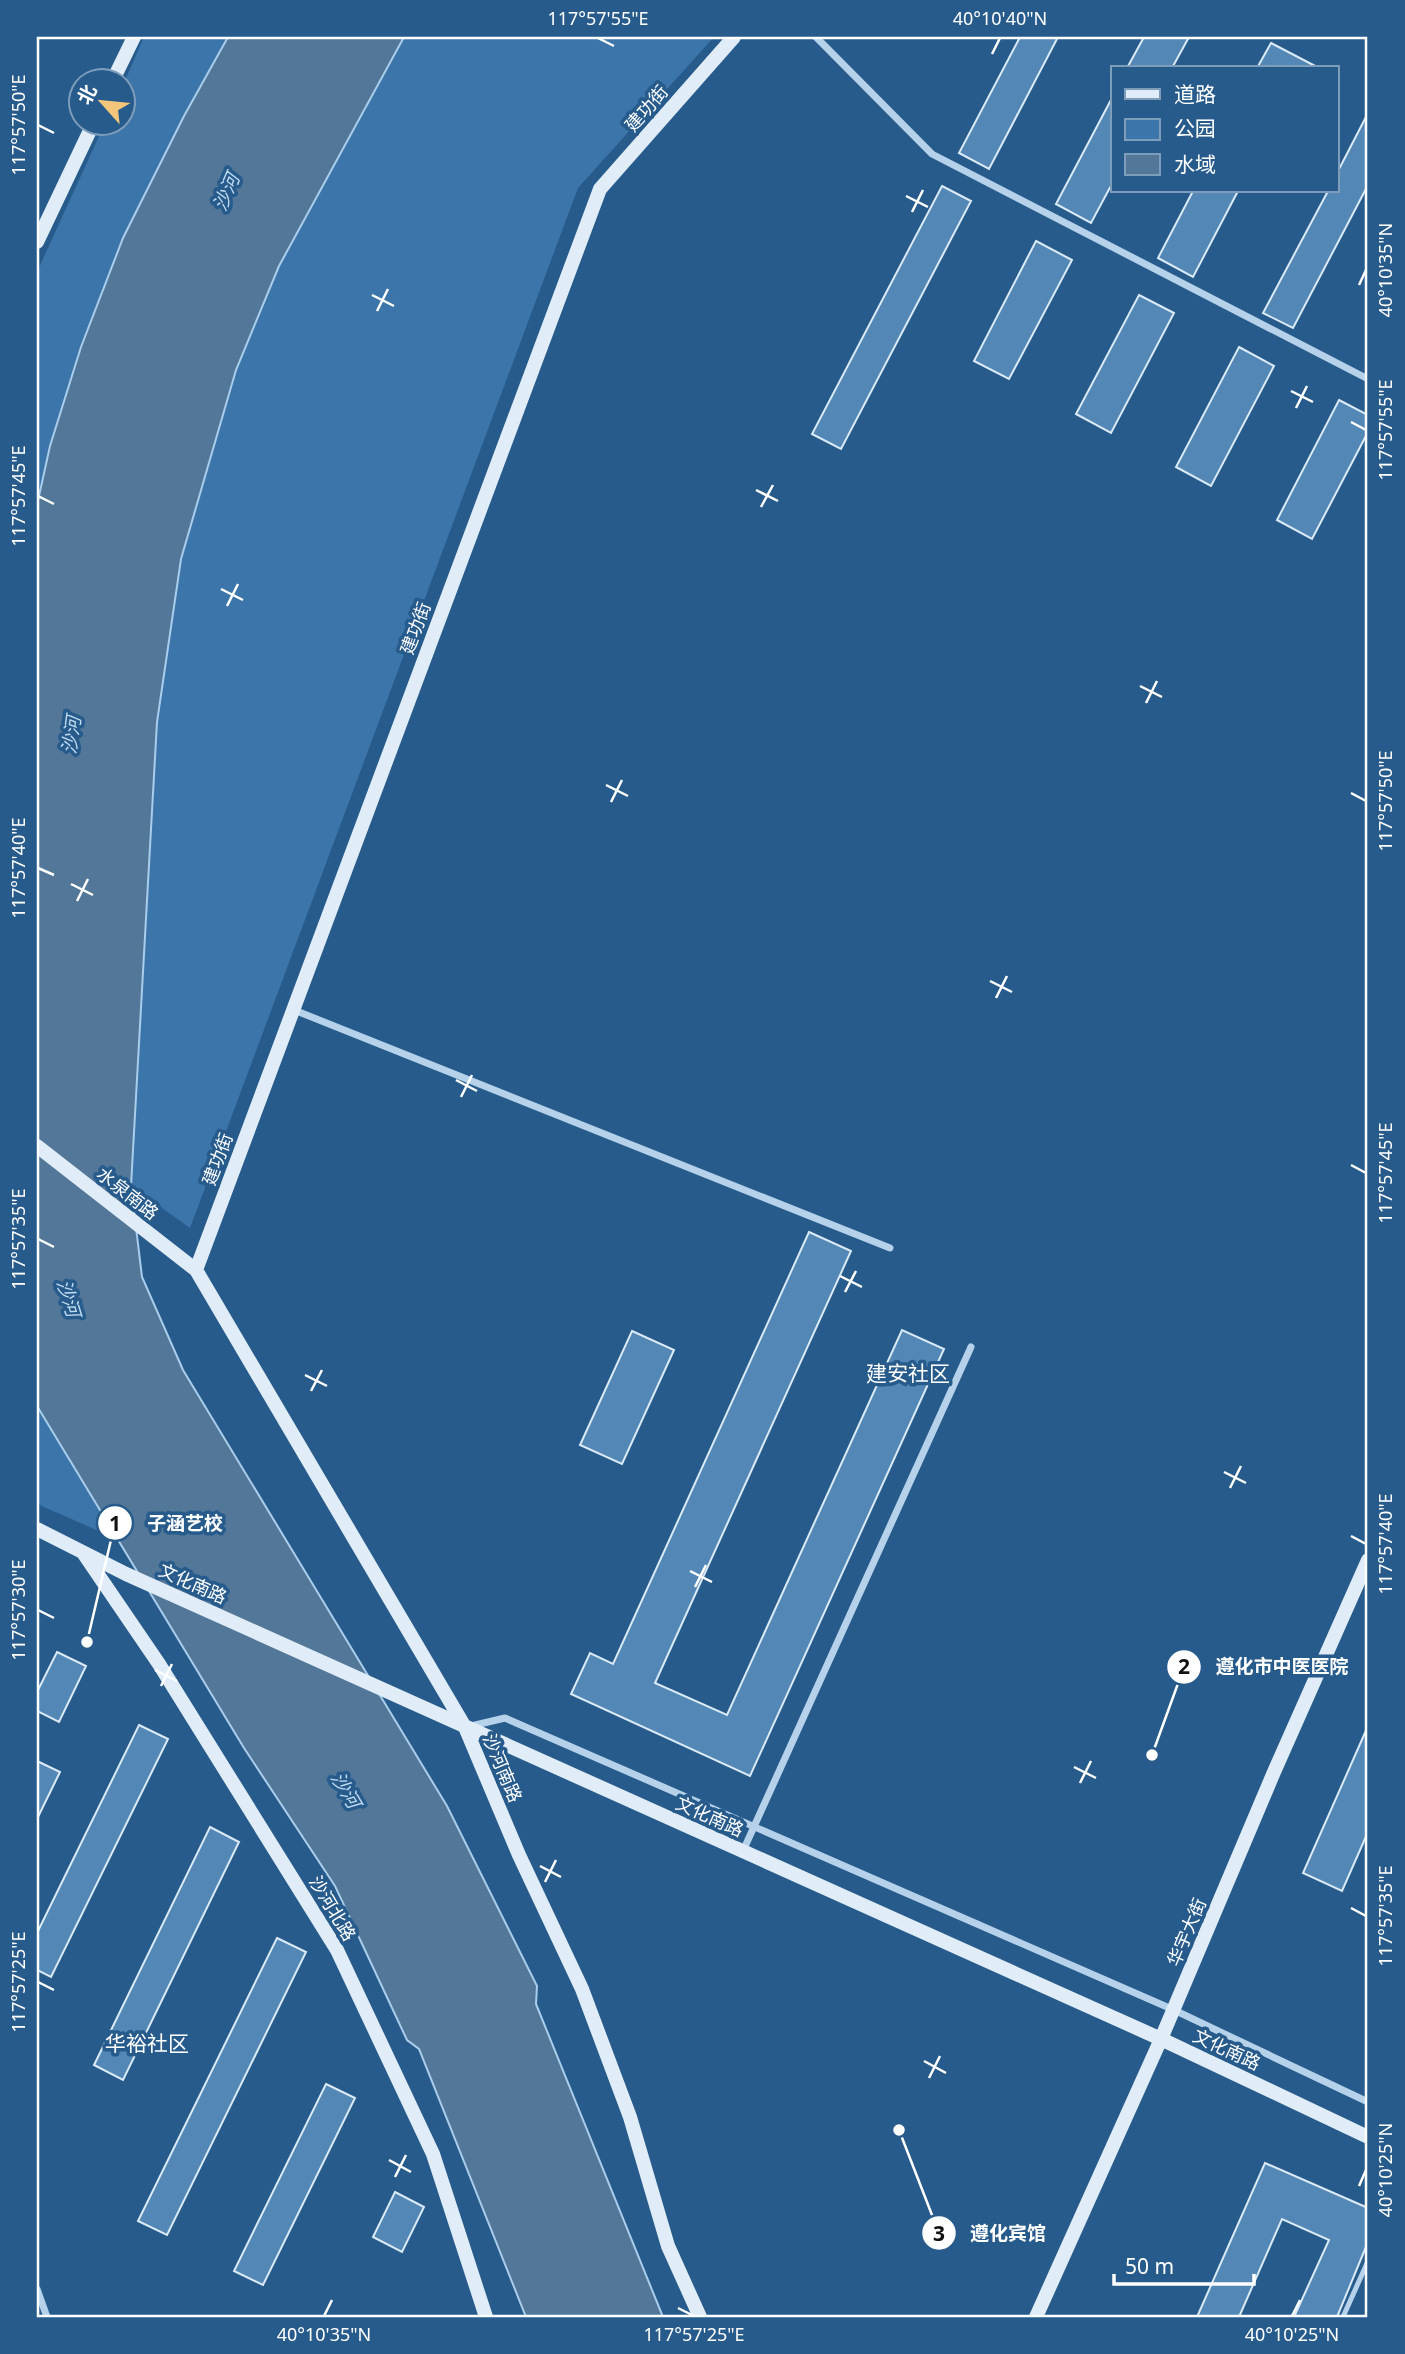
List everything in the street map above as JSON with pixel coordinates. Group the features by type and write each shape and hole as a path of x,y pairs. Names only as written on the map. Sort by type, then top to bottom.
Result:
{"street":[{"path":"120,66 134,37"},
{"name":"建功街","path":"196,1270 600,189 734,37"},
{"path":"816,37 932,154 1368,379"},
{"path":"37,242 86,136"},
{"path":"294,1010 890,1248"},
{"name":"水泉南路","path":"37,1146 196,1270"},
{"name":"沙河南路","path":"196,1270 465,1727 519,1855 582,1989 629,2118 668,2246 700,2317"},
{"path":"743,1852 971,1347"},
{"name":"文化南路","path":"37,1529 126,1574 1161,2039 1368,2137"},
{"name":"沙河北路","path":"82,1552 159,1664 337,1950 433,2154 486,2317"},
{"name":"华宇大街","path":"1036,2317 1174,2010 1274,1772 1368,1560"},
{"path":"465,1727 505,1718 1174,2010 1368,2102"},
{"path":"37,2289 47,2317"}],"lane":[{"path":"1343,2317 1368,2261"}],"green space":[{"path":"144,37 228,37 184,116 123,238 81,347 50,445 37,505 37,272 99,136 136,136 136,66 131,66"},
{"path":"404,37 714,37 578,188 190,1228 131,1186 157,722 181,559 236,370 279,266"},
{"path":"37,1406 117,1539 37,1504"}],"water":[{"name":"沙河","path":"228,37 404,37 279,266 236,370 181,559 157,722 131,1186 142,1277 183,1370 447,1806 537,1986 536,2004 663,2317 526,2317 419,2049 407,2040 335,1886 244,1748 37,1406 37,505 50,446 81,347 123,238 184,116"}],"building":[{"path":"1020,37 1058,37 989,169 959,153"},
{"path":"1144,37 1189,37 1173,66 1128,66"},
{"path":"1271,43 1315,66 1258,66"},
{"path":"1111,100 1111,186 1091,223 1056,204"},
{"path":"1368,113 1368,185 1293,328 1263,313 1327,192 1338,192 1338,171"},
{"path":"942,186 971,201 841,449 812,434"},
{"path":"1192,192 1237,192 1193,277 1158,258"},
{"path":"1036,241 1072,260 1009,379 974,361"},
{"path":"1139,295 1174,313 1111,433 1076,414"},
{"path":"1239,347 1274,366 1211,486 1176,467"},
{"path":"1339,400 1368,415 1368,432 1312,539 1277,520"},
{"path":"809,1232 851,1251 655,1683 727,1715 902,1330 944,1349 750,1776 571,1694 590,1653 613,1664"},
{"path":"632,1331 674,1350 622,1464 580,1445"},
{"path":"57,1652 86,1666 59,1722 37,1711 37,1692"},
{"path":"139,1725 168,1739 51,1977 37,1970 37,1933"},
{"path":"1368,1726 1368,1832 1342,1891 1303,1873"},
{"path":"37,1761 60,1772 37,1819"},
{"path":"210,1827 239,1842 123,2080 94,2065"},
{"path":"277,1938 306,1952 167,2235 138,2221"},
{"path":"326,2084 355,2098 263,2285 234,2271"},
{"path":"1265,2163 1368,2208 1368,2242 1337,2317 1294,2317 1329,2240 1282,2219 1239,2317 1197,2317"},
{"path":"395,2192 424,2207 402,2252 373,2237"}],"place":[{"name":"子涵艺校","path":"87,1642"},
{"name":"遵化市中医医院","path":"1152,1755"},
{"name":"遵化宾馆","path":"899,2130"}],"district":[{"name":"建安社区","path":"908,1373"},
{"name":"华裕社区","path":"147,2043"}]}
